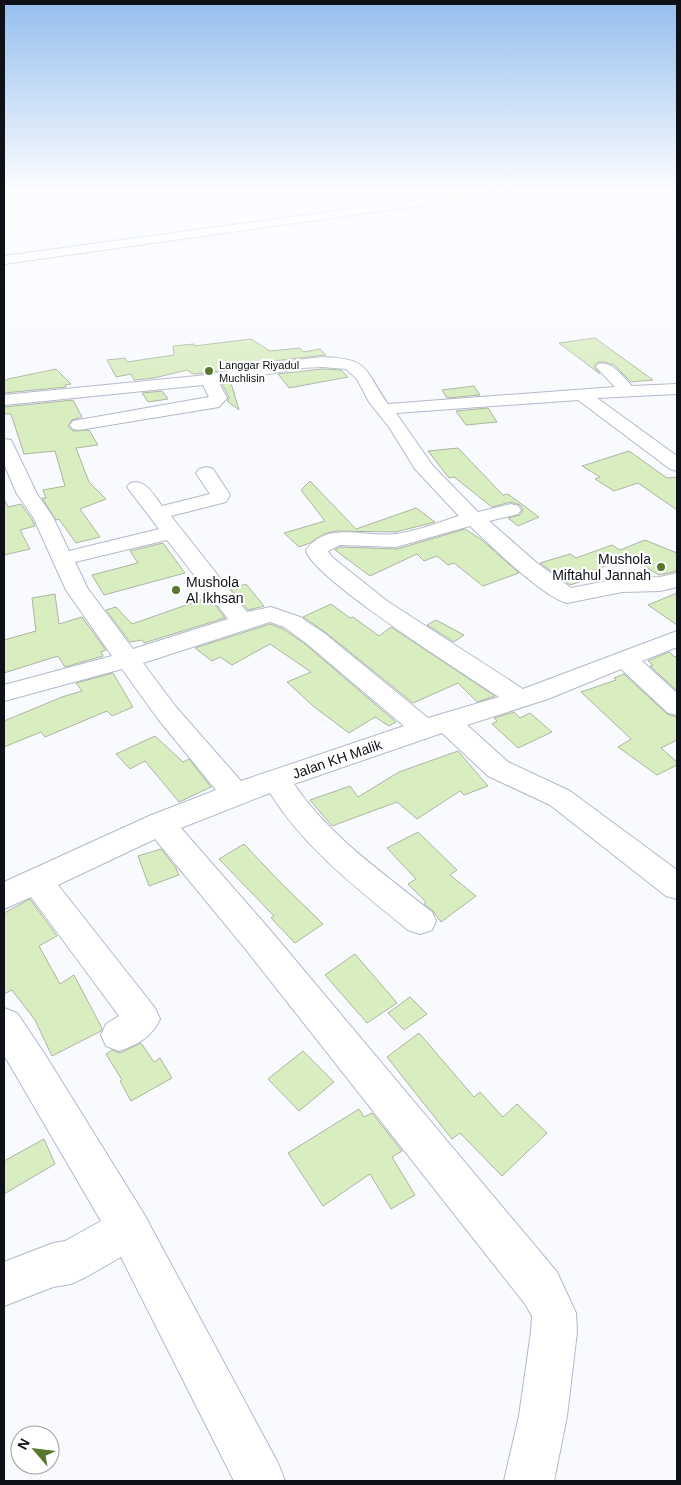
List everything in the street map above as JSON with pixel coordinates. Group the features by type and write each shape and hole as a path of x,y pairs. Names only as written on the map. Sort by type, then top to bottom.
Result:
{"street":[{"path":"4,400 83,389 209,380 314,362 338,362 353,367 369,381 378,402 425,469 530,570 568,596 622,585 660,584 677,580"},
{"path":"604,366 628,391"},
{"path":"79,425 213,403 218,398 209,380"},
{"path":"384,410 628,391 677,389"},
{"path":"582,395 677,464"},
{"path":"4,444 27,494 43,517 77,590 167,713 235,794"},
{"path":"158,513 218,498 220,496 206,473"},
{"path":"137,487 174,532 236,614 246,622"},
{"path":"511,510 475,518 402,540 381,542 359,539 332,541 319,547 317,550 318,556 379,606 520,699"},
{"path":"62,558 174,532"},
{"path":"4,693 129,659 271,614 292,622 498,769 560,798 677,887"},
{"name":"Jalan KH Malik","path":"4,896 160,824 235,794 435,725 520,699 677,638"},
{"path":"625,659 677,707"},
{"path":"276,780 287,798 345,861 420,921"},
{"path":"160,824 259,940 541,1288 554,1313 554,1332 543,1416 529,1481"},
{"path":"37,881 142,1019 119,1034"},
{"path":"4,1024 31,1065 130,1229 260,1481"},
{"path":"4,1284 53,1265 71,1262 130,1229"}],"building":[{"path":"595,338 653,380 631,382 614,365 604,362 598,362 594,366 600,374 559,343"},
{"path":"251,339 270,351 300,348 303,352 320,349 326,355 282,360 207,373 193,374 187,370 154,378 134,380 131,374 116,377 107,360 125,358 127,362 174,355 173,346 194,344 194,346"},
{"path":"56,369 71,384 65,385 66,387 4,393 4,381 8,379"},
{"path":"322,369 341,370 348,377 289,388 278,374"},
{"path":"231,383 239,410 227,401 229,397 222,384"},
{"path":"474,386 480,395 447,398 442,390"},
{"path":"162,391 168,399 148,402 142,393"},
{"path":"73,400 82,417 72,420 68,426 73,431 89,430 98,445 76,448 89,482 106,499 80,509 100,537 76,543 59,519 56,520 42,498 46,498 43,490 65,486 55,451 24,454 11,414 4,414 4,407"},
{"path":"488,408 497,422 466,425 456,411"},
{"path":"458,448 503,495 508,494 539,517 518,526 508,518 520,515 523,510 520,505 511,502 492,507 454,477 449,478 428,451"},
{"path":"629,451 667,478 677,477 677,510 638,483 614,491 595,479 600,477 582,466"},
{"path":"310,481 356,529 416,508 435,522 396,532 335,531 324,534 310,543 299,547 284,533 325,521 301,490"},
{"path":"4,499 8,507 21,504 31,518 35,526 20,530 30,549 4,555"},
{"path":"465,529 482,540 519,573 483,586 454,563 448,565 437,556 424,561 417,554 370,576 335,550 340,547 397,549"},
{"path":"645,540 677,553 677,571 659,575 629,557 592,571 598,576 570,585 540,563 570,554 576,558 612,545 620,550"},
{"path":"163,543 185,573 104,595 92,575 138,563 130,551"},
{"path":"246,584 264,606 248,610 231,589"},
{"path":"677,593 677,625 648,605"},
{"path":"55,594 59,624 82,617 106,650 101,652 103,656 65,667 58,656 4,673 4,640 36,631 32,598"},
{"path":"209,597 225,618 144,643 142,640 130,642 106,610 116,607 132,624"},
{"path":"331,604 379,636 391,627 495,696 477,702 458,683 413,703 325,632 303,617"},
{"path":"436,620 464,635 454,642 427,625"},
{"path":"270,624 283,629 305,644 396,722 389,726 375,717 349,733 313,706 287,682 311,672 270,644 232,665 220,657 212,661 195,648"},
{"path":"669,652 675,657 677,656 677,691 650,666 653,665 648,661"},
{"path":"113,673 133,707 112,716 107,711 45,737 41,732 4,747 4,721 62,697 82,691 76,683"},
{"path":"624,674 667,714 677,717 677,740 661,748 677,762 677,765 657,775 618,747 631,739 581,692 616,680 614,678"},
{"path":"514,712 520,718 530,713 552,732 518,748 492,724 497,721 494,718"},
{"path":"155,736 183,762 189,759 211,787 179,802 145,761 130,769 116,754"},
{"path":"458,751 488,786 464,795 460,791 417,819 397,802 332,826 310,800 350,786 358,797 399,772"},
{"path":"418,832 457,870 450,875 476,896 441,922 433,911 424,904 426,902 408,884 416,879 387,848"},
{"path":"244,844 323,924 295,943 271,918 274,916 219,859"},
{"path":"161,849 176,868 179,875 149,886 138,856"},
{"path":"30,899 57,936 39,946 60,984 74,975 102,1028 101,1031 52,1056 35,1020 12,990 4,994 4,913"},
{"path":"355,954 397,1003 367,1023 325,975"},
{"path":"410,997 427,1014 404,1030 388,1013"},
{"path":"419,1033 474,1097 480,1092 503,1117 517,1104 547,1133 502,1176 460,1133 452,1139 387,1057"},
{"path":"141,1043 154,1062 160,1058 172,1078 131,1101 120,1081 122,1080 106,1054 112,1050 120,1053"},
{"path":"303,1051 334,1082 299,1111 268,1079"},
{"path":"359,1109 364,1117 372,1113 402,1151 392,1157 415,1195 391,1209 370,1174 323,1206 288,1153"},
{"path":"44,1139 55,1164 4,1194 4,1161"}],"place":[{"name":"Langgar Riyadul Muchlisin","path":"209,371"},
{"name":"Mushola Miftahul Jannah","path":"661,567"},
{"name":"Mushola Al Ikhsan","path":"176,590"}]}
